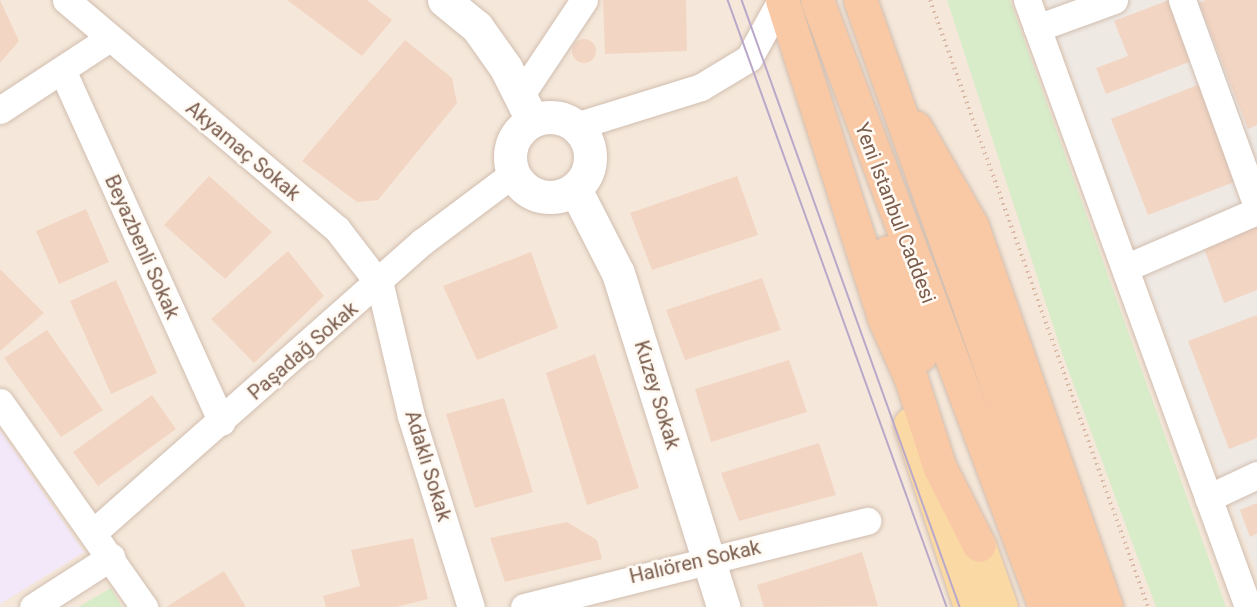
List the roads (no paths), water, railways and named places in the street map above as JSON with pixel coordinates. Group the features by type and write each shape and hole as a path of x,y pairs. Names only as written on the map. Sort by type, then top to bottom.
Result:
{"highway":[{"path":"782,0 884,318 911,379 940,468 979,544"},
{"name":"Yeni İstanbul Caddesi","path":"817,0 848,90 992,421"},
{"name":"Yeni İstanbul Caddesi","path":"860,0 992,421"},
{"path":"848,90 873,201 979,544"},
{"path":"893,101 925,139 972,226 1106,607"},
{"path":"992,421 1045,607"},
{"path":"992,421 1076,607"}],"main road":[{"path":"884,318 920,460 970,607"},
{"path":"979,544 1001,607"}],"street":[{"name":"Akyamaç Sokak","path":"66,0 108,39 337,229 380,285 391,323"},
{"path":"444,0 477,27 526,108 559,117 576,126 591,155 574,189 550,197 537,195 514,173 513,140 526,108 584,0"},
{"path":"576,126 701,87 749,58 782,0"},
{"path":"1027,0 1248,607"},
{"path":"1037,28 1114,0"},
{"path":"1182,0 1257,206"},
{"path":"0,110 63,72 108,39"},
{"name":"Beyazbenli Sokak","path":"63,72 222,422"},
{"name":"Paşadağ Sokak","path":"94,532 380,285 422,242 514,173"},
{"name":"Kuzey Sokak","path":"574,189 618,273 723,607"},
{"path":"1125,268 1257,211"},
{"name":"Adaklı Sokak","path":"391,323 411,416 471,607"},
{"path":"0,402 94,532 144,607"},
{"path":"1208,498 1257,475"},
{"name":"Halıören Sokak","path":"524,607 708,558 867,521"},
{"path":"33,607 111,557"}],"tram line":[{"path":"728,0 947,607"},
{"path":"742,0 960,607"}]}
